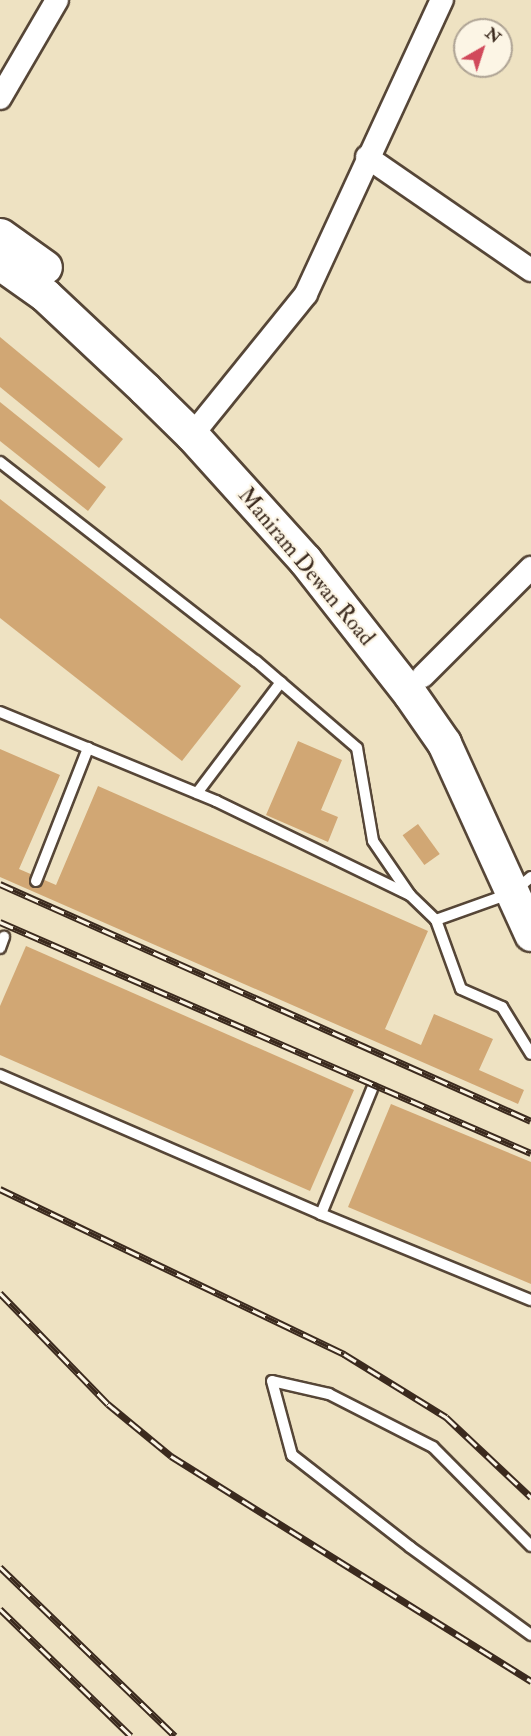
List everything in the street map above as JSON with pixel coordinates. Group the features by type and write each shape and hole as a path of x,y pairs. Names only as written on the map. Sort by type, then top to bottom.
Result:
{"main road":[{"name":"Maniram Dewan Road","path":"0,235 58,276 199,426 318,542 423,676 457,724 525,884 531,934"},
{"name":"Maniram Dewan Road","path":"0,263 45,294 199,426 410,694 444,743 525,884"}],"street":[{"path":"0,98 57,0"},
{"path":"199,426 306,294 367,157 442,0"},
{"path":"367,157 531,270"},
{"path":"423,676 531,568"}],"lane":[{"path":"0,462 281,682 357,748 373,841 410,895 436,920 461,989 502,1007 531,1054"},
{"path":"197,793 281,682"},
{"path":"0,712 197,793 410,895"},
{"path":"36,881 87,748"},
{"path":"436,920 525,884"},
{"path":"0,1075 321,1214 531,1300"},
{"path":"321,1214 372,1089"},
{"path":"531,1546 433,1447 329,1394 272,1382 292,1455 410,1547 531,1635"}],"building":[{"path":"0,337 123,439 99,468 0,387"},
{"path":"0,402 106,487 88,511 0,441"},
{"path":"0,499 241,686 182,761 0,618"},
{"path":"298,741 342,760 321,810 338,817 328,842 266,815"},
{"path":"0,749 60,775 19,869 56,885 98,786 428,931 385,1029 421,1045 434,1014 493,1039 479,1070 524,1090 518,1104 0,877"},
{"path":"418,824 440,854 424,865 403,835"},
{"path":"26,946 354,1090 310,1191 0,1055 0,1006"},
{"path":"391,1104 531,1162 531,1284 348,1207"}],"railway":[{"path":"0,884 531,1121"},
{"path":"0,922 531,1153"},
{"path":"0,1189 344,1354 446,1417 531,1497"},
{"path":"0,1293 108,1404 171,1456 531,1681"},
{"path":"0,1567 175,1736"},
{"path":"0,1609 131,1736"}]}
